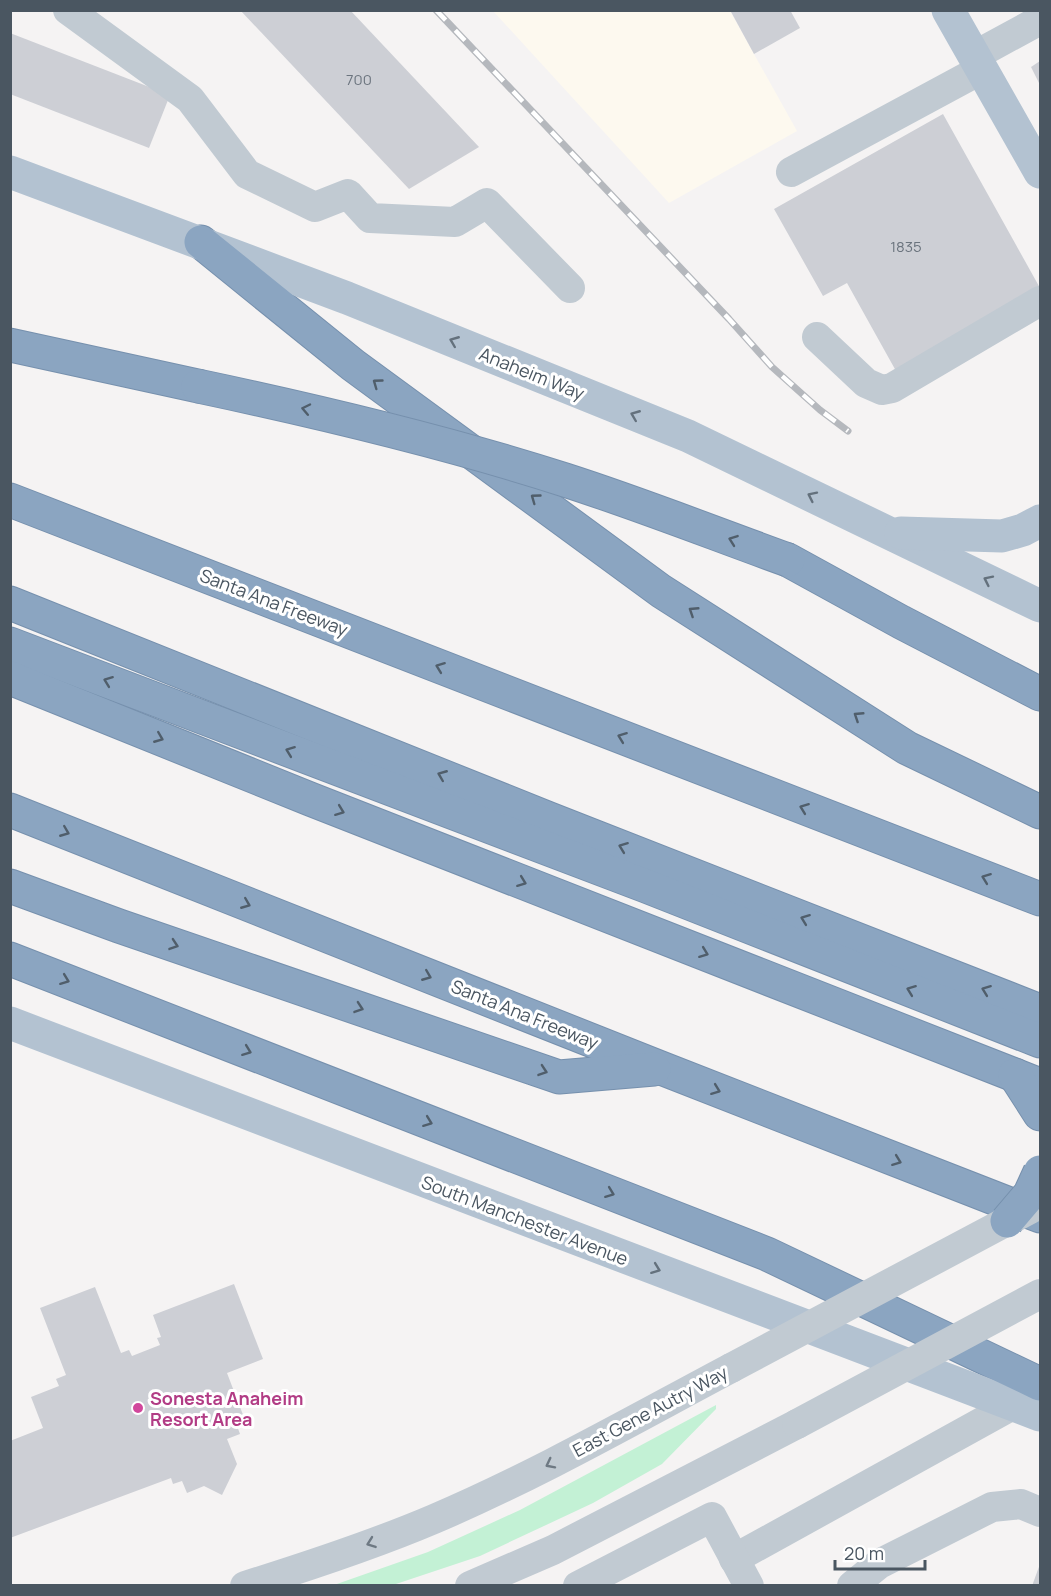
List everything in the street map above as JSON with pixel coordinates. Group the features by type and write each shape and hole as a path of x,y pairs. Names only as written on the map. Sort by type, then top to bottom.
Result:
{"highway":[{"path":"201,242 353,365 661,591 907,748 1041,812"},
{"path":"10,345 329,414 566,480 788,560 901,622 1041,693"},
{"name":"Santa Ana Freeway","path":"10,500 1041,899"},
{"path":"10,603 558,822 1041,1011"},
{"path":"10,644 646,886 1041,1041"},
{"path":"10,678 310,799 1028,1080 1041,1114"},
{"name":"Santa Ana Freeway","path":"10,810 1041,1216"},
{"path":"10,886 119,926 559,1077 661,1068"},
{"path":"10,959 767,1254 1041,1384"},
{"path":"1007,1221 1030,1194 1041,1172"}],"main road":[{"path":"948,10 1041,172"},
{"name":"Anaheim Way","path":"10,172 347,298 688,436 1041,606"},
{"path":"888,533 1002,536 1023,530 1041,521"},
{"name":"South Manchester Avenue","path":"10,1023 1027,1410"}],"street":[{"path":"68,10 190,99 247,174 315,207 348,194 370,218 455,222 487,203 570,288"},
{"path":"791,172 978,63 1041,20"},
{"path":"817,338 866,383 882,390 892,388 1041,302"},
{"name":"East Gene Autry Way","path":"245,1586 302,1569 376,1542 481,1498 570,1454 1041,1203"},
{"path":"470,1586 554,1550 1041,1294"},
{"path":"734,1559 1027,1410"},
{"path":"852,1586 879,1564 992,1507 1021,1504 1041,1512"},
{"path":"578,1586 712,1517 749,1586"}],"shaded area":[{"path":"493,11 730,11 797,131 669,203"}],"green space":[{"path":"716,1405 716,1409 662,1464 593,1503 480,1556 393,1585 334,1585 428,1552 520,1510"}],"building":[{"path":"240,10 350,10 479,147 409,189"},
{"path":"730,10 790,10 800,28 754,54"},
{"path":"10,33 170,95 149,148 10,94"},
{"path":"1040,61 1040,85 1031,67"},
{"path":"943,114 1040,288 896,371 847,283 823,296 774,209"},
{"name":"Sonesta Anaheim Resort Area","path":"234,1284 263,1359 227,1373 245,1420 236,1423 240,1434 227,1439 237,1464 222,1495 204,1486 187,1493 182,1481 173,1484 171,1478 10,1538 10,1441 43,1428 31,1397 59,1386 56,1379 66,1375 40,1308 95,1287 121,1353 129,1350 132,1356 160,1345 157,1338 161,1337 153,1315"},
{"path":"1040,1564 1040,1586 1032,1586"}],"railway":[{"path":"436,10 772,367 820,410 848,431"}],"place":[{"name":"Sonesta Anaheim Resort Area","path":"138,1408"}]}
